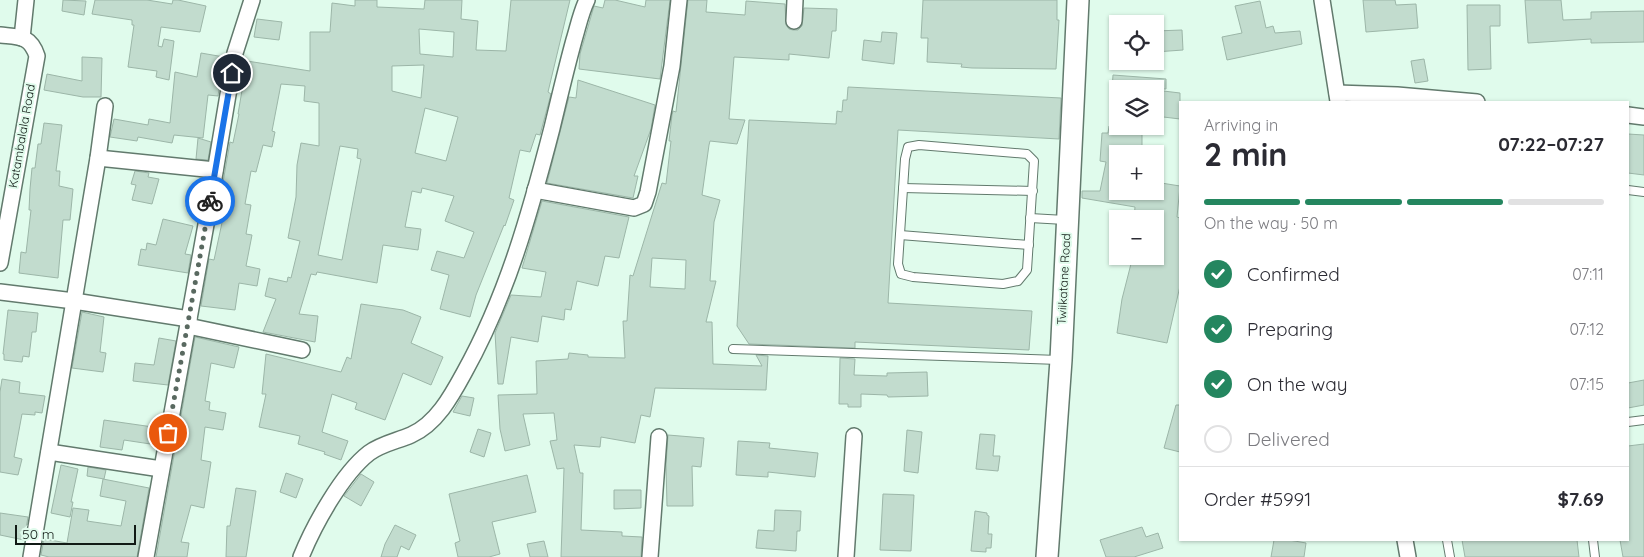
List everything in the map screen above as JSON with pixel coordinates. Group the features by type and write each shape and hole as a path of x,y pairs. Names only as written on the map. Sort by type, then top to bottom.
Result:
{"main road":[{"name":"Twiikatane Road","path":"1046,557 1061,360 1078,0"}],"street":[{"path":"0,35 22,38 26,0"},
{"path":"146,557 235,53 252,0"},
{"path":"301,557 308,540 352,469 370,453 427,427 448,401 486,331 509,277 535,190 586,0"},
{"path":"535,190 634,208 644,204 648,192 672,66 679,0"},
{"path":"794,21 795,0"},
{"path":"1322,0 1337,98 1397,95 1466,101"},
{"name":"Katambalala Road","path":"0,263 37,56 30,41 22,38"},
{"path":"31,557 98,158 105,106"},
{"path":"1629,115 1644,117"},
{"path":"98,158 215,170"},
{"path":"0,292 74,301 188,322 302,350"},
{"path":"846,557 854,436"},
{"path":"650,557 659,437"},
{"path":"48,452 161,469"},
{"path":"1405,541 1408,557"}],"lane":[{"path":"919,144 1026,154 1034,161 1027,270 1018,281 1003,284 913,277 901,274 898,264 903,188 905,159 908,147 919,144"},
{"path":"903,188 1033,191"},
{"path":"1629,190 1644,192"},
{"path":"1030,218 1067,220"},
{"path":"900,234 1029,245"},
{"path":"733,349 1061,360"},
{"path":"1629,422 1644,420"},
{"path":"1447,541 1450,557"},
{"path":"1593,541 1595,557"}],"building":[{"path":"63,0 86,1 84,15 62,11"},
{"path":"95,0 147,0 172,4 173,0 178,0 206,6 200,32 161,27 158,46 162,47 164,39 174,41 169,80 156,77 157,71 128,67 134,25 132,25 132,20 92,14"},
{"path":"355,0 377,0 377,7 424,9 425,0 462,0 461,19 478,21 476,50 506,51 511,0 570,0 548,92 551,94 540,135 536,134 530,152 520,150 509,198 514,200 476,295 470,317 440,309 449,275 431,270 437,251 464,258 474,232 445,221 454,196 422,188 421,193 412,191 405,227 421,229 418,250 383,245 377,283 317,272 316,275 311,274 299,314 318,316 315,342 263,332 276,299 265,296 269,278 287,282 288,277 291,278 300,241 288,238 296,197 297,165 301,143 319,146 319,103 304,101 305,86 281,84 272,131 275,132 272,147 263,145 256,172 251,171 245,204 251,205 246,234 252,235 246,266 260,269 257,286 239,283 235,310 201,306 209,259 214,260 223,218 217,217 230,142 233,143 239,114 247,61 310,71 310,32 330,32 332,3 355,6","holes":["419,29 454,32 453,57 420,54","424,65 421,98 392,91 392,66","425,108 458,117 446,161 415,153","340,146 358,149 357,158 361,159 342,260 318,255"]},
{"path":"605,0 615,0 645,7 646,0 670,0 660,79 579,69 580,54 594,6 603,8"},
{"path":"688,0 707,0 706,12 745,15 746,1 785,4 786,25 789,29 793,30 798,30 802,26 804,8 837,9 836,31 832,31 829,58 789,54 789,60 734,57 729,119 745,120 737,144 710,141 709,145 702,195 720,200 714,222 710,281 716,281 706,322 712,322 713,364 762,366 756,355 768,356 766,390 655,388 650,417 641,415 635,443 601,437 600,447 574,445 580,473 583,473 581,530 622,532 622,536 642,537 641,557 561,557 564,468 557,469 550,441 557,440 554,413 523,414 530,445 505,451 500,429 498,395 537,394 536,361 568,359 569,353 588,355 588,357 625,358 623,321 627,321 630,275 633,276 662,183 666,184 672,115 673,111 676,112","holes":["652,258 686,260 685,289 650,287"]},
{"path":"923,0 1057,0 1057,20 1059,20 1056,69 972,68 961,67 962,64 927,62 928,38 921,38"},
{"path":"1363,0 1395,0 1396,5 1416,4 1418,28 1366,32"},
{"path":"1525,0 1561,0 1563,20 1591,19 1591,12 1644,11 1644,42 1591,43 1591,39 1528,43"},
{"path":"1260,1 1266,28 1273,26 1275,33 1300,31 1302,44 1227,60 1222,37 1242,33 1235,6"},
{"path":"1467,5 1500,5 1500,26 1490,26 1491,69 1468,70"},
{"path":"257,19 282,22 279,40 254,37"},
{"path":"1182,30 1183,50 1164,51 1164,31"},
{"path":"882,32 897,33 894,64 862,60 864,40 881,42"},
{"path":"201,53 224,57 218,96 208,95 203,138 174,135 172,143 138,137 137,141 110,137 114,119 148,125 149,119 170,123 175,72 197,77"},
{"path":"82,57 102,58 101,97 83,97 44,90 47,74 82,81"},
{"path":"1424,59 1428,81 1415,83 1411,61"},
{"path":"1113,75 1166,79 1166,89 1164,89 1164,80 1113,80"},
{"path":"578,80 655,105 651,129 634,176 638,176 633,198 547,183 569,97 576,98"},
{"path":"848,87 1061,98 1059,139 898,130 888,303 1032,311 1029,350 855,342 855,348 749,344 737,326 749,120 836,124 837,111 842,112 843,100 847,100"},
{"path":"1164,91 1180,93 1179,119 1164,117"},
{"path":"44,123 62,125 56,171 60,171 59,186 73,189 70,220 63,220 58,278 19,273 21,252 26,253 31,210 29,210 32,168 35,168 38,144 41,144"},
{"path":"1109,126 1109,135 1142,135 1142,145 1109,145 1109,200 1164,200 1164,183 1179,186 1177,217 1179,218 1179,290 1167,343 1117,333 1122,299 1131,265 1164,265 1164,210 1135,210 1135,207 1082,198 1082,191 1100,191 1106,162 1100,161 1102,133 1108,133"},
{"path":"1629,134 1644,135 1644,175 1629,173"},
{"path":"198,138 211,142 208,160 196,159"},
{"path":"135,171 149,173 148,177 159,179 152,204 132,200 136,185 131,184"},
{"path":"192,185 203,186 198,214 188,211"},
{"path":"542,201 629,217 619,258 605,256 598,286 577,281 571,310 565,309 564,320 542,316 538,342 511,337 503,384 498,384 495,333 511,295 541,297 546,272 522,268"},
{"path":"163,219 193,226 185,254 191,255 188,273 138,265 141,249 146,250 147,243 156,245"},
{"path":"361,304 403,310 421,317 411,343 443,357 431,385 403,373 385,420 355,409 357,403 332,394 322,432 348,441 341,460 324,454 325,452 298,444 300,436 259,427 266,394 262,394 266,354 341,372 347,357 351,359"},
{"path":"8,310 38,313 36,332 32,332 29,357 23,356 22,362 4,360"},
{"path":"82,312 104,317 100,352 106,353 103,372 72,368"},
{"path":"195,337 239,347 234,368 211,363 205,401 210,402 209,410 226,413 223,430 205,427 201,460 211,462 204,508 191,505 181,542 189,543 187,557 156,557"},
{"path":"159,338 176,341 168,385 133,381 135,363 154,365"},
{"path":"840,358 855,359 854,375 887,376 887,373 927,372 928,396 888,397 887,395 861,394 861,407 848,407 848,404 839,404"},
{"path":"2,379 20,382 19,393 45,396 42,413 35,412 35,415 22,414 14,457 22,459 18,475 0,472 0,392"},
{"path":"1644,380 1644,405 1629,408 1629,383"},
{"path":"462,396 474,398 470,416 453,412"},
{"path":"1176,405 1179,405 1179,452 1164,448"},
{"path":"104,420 160,428 157,445 124,440 122,450 100,447"},
{"path":"478,429 491,433 484,457 470,452"},
{"path":"907,430 922,432 918,473 904,471"},
{"path":"980,434 995,435 993,456 1000,456 998,471 976,469"},
{"path":"668,435 704,438 701,467 692,466 693,506 667,506 666,465"},
{"path":"738,441 770,443 769,448 818,453 815,477 768,472 768,477 736,475"},
{"path":"1644,444 1644,557 1623,557 1620,541 1629,541 1629,446"},
{"path":"61,465 78,469 70,517 51,513"},
{"path":"88,467 106,470 104,479 87,476"},
{"path":"286,473 303,479 296,498 280,492"},
{"path":"361,474 374,482 361,506 344,496"},
{"path":"527,475 536,512 492,522 500,554 489,557 458,557 455,543 460,541 449,494"},
{"path":"103,479 149,488 137,557 49,557 41,555 44,539 67,543 73,508 89,510 87,521 121,526 126,501 100,496"},
{"path":"236,488 256,491 246,557 226,557 227,526 230,526"},
{"path":"614,490 641,490 641,508 614,509"},
{"path":"883,494 914,495 911,551 880,550"},
{"path":"775,510 801,511 796,551 756,548 758,530 774,531"},
{"path":"975,511 987,513 989,516 988,534 992,534 991,548 986,548 986,552 971,551"},
{"path":"0,513 28,517 24,540 0,535"},
{"path":"395,525 416,535 409,550 401,546 397,557 381,557 385,544"},
{"path":"1142,527 1146,537 1158,533 1163,548 1134,557 1106,557 1100,540"},
{"path":"544,541 548,557 530,557 527,544"},
{"path":"1274,541 1306,543 1304,557 1271,557"},
{"path":"1462,541 1577,541 1579,557 1465,557"}],"way so far":[{"path":"168,433 210,201"}],"route":[{"path":"210,201 232,73"}]}
